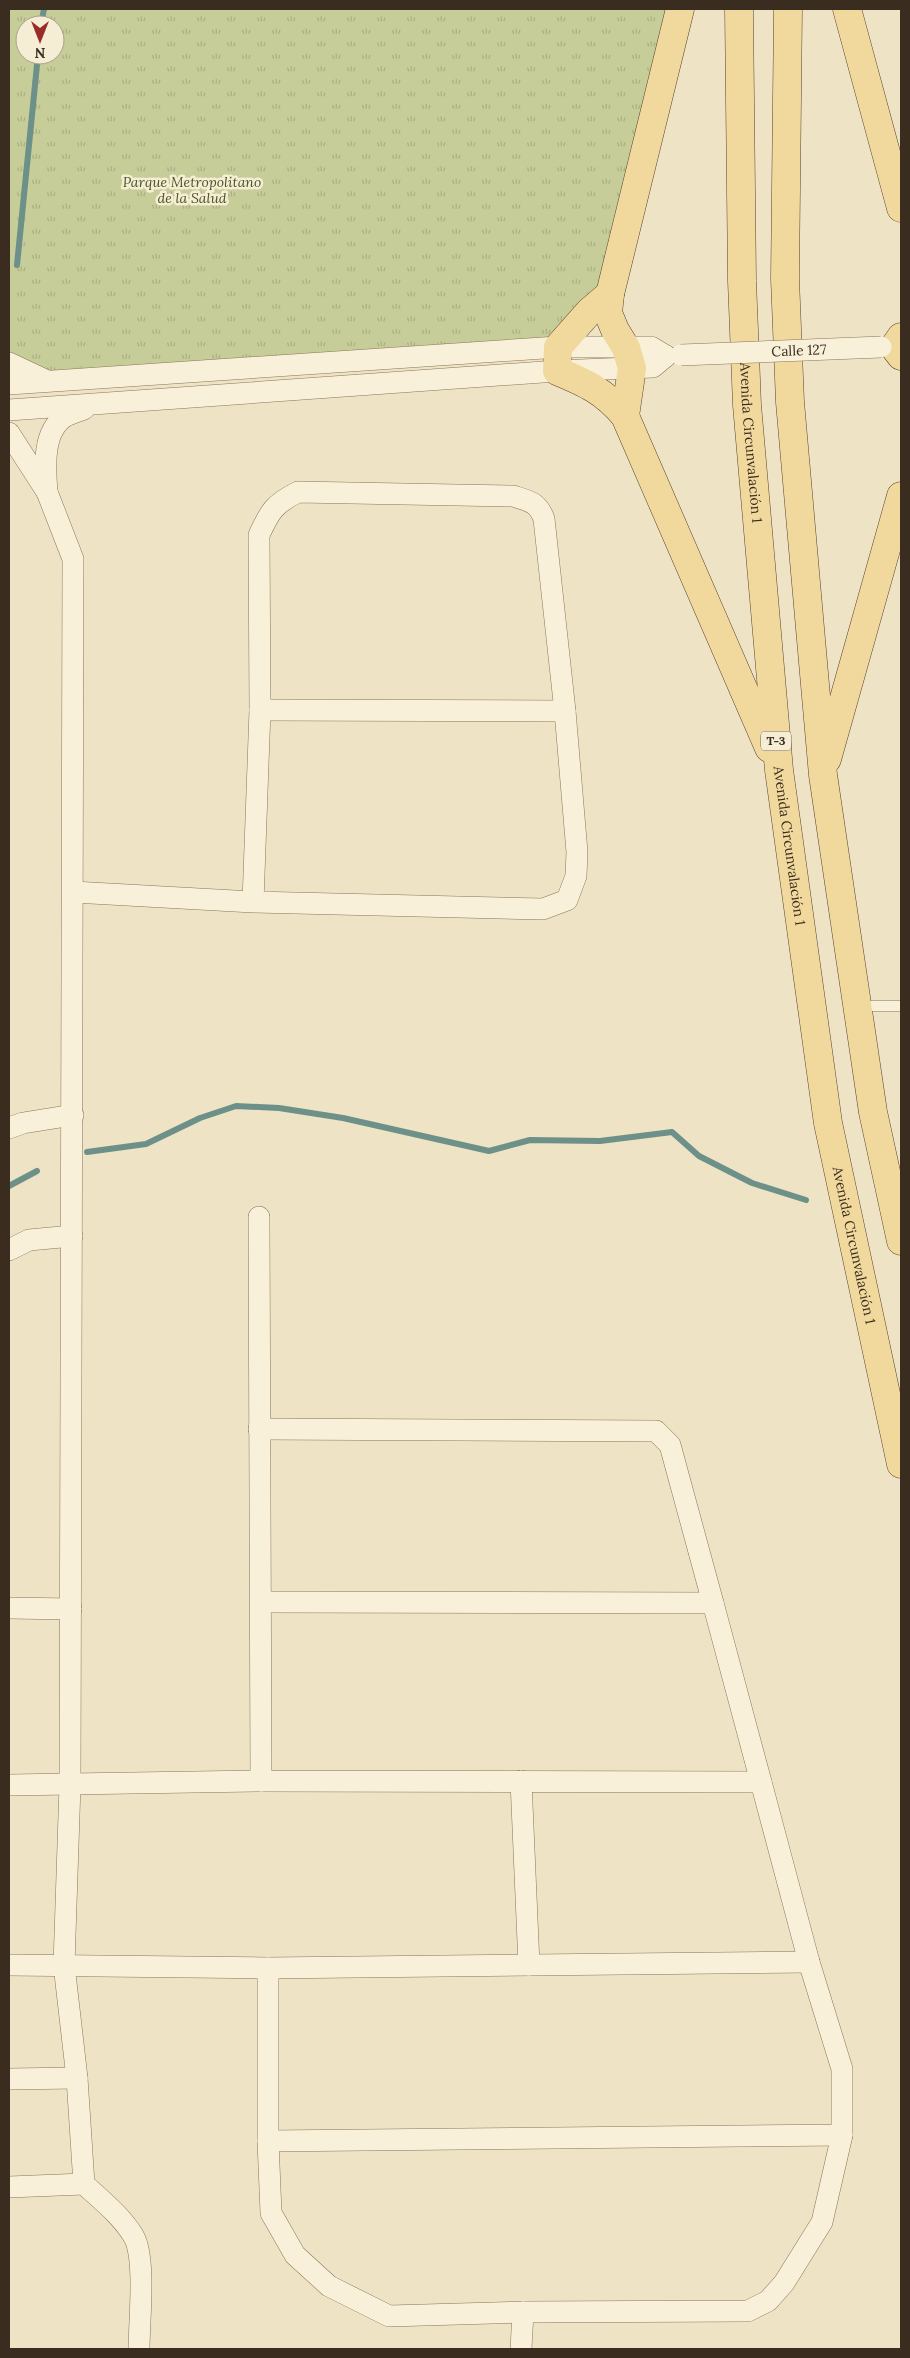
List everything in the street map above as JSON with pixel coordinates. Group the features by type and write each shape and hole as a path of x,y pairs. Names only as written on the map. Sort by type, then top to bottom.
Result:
{"main road":[{"path":"625,416 629,358 614,330 608,313 610,294 680,9"},
{"name":"Avenida Circunvalación 1","path":"739,9 742,281 746,404 779,770 828,1123 901,1464"},
{"path":"788,9 785,279 790,402 823,774 873,1112 901,1240"},
{"path":"847,9 901,208"},
{"path":"610,294 588,312 557,359 612,400 625,416 779,770"},
{"path":"823,774 901,496"}],"street":[{"name":"Calle 127","path":"629,358 653,367 673,355 896,347"},
{"path":"9,384 557,359 629,358"},
{"path":"9,410 557,359"},
{"path":"9,363 48,381"},
{"path":"47,492 46,453 50,437 57,424 66,416 98,403"},
{"path":"9,433 47,492 73,559 70,1785 64,1965 77,2078 84,2184 117,2215 135,2239 141,2266 139,2349"},
{"path":"9,457 47,492"},
{"path":"73,892 253,902 544,909 567,900 576,876 577,852 565,711 544,519 540,508 528,501 512,496 298,492 284,499 270,512 259,535 260,710 253,902"},
{"path":"260,710 565,711"},
{"path":"9,1128 23,1123 73,1115"},
{"path":"259,1217 261,1781"},
{"path":"9,1250 29,1240 72,1236"},
{"path":"259,1429 656,1431 670,1445 809,1962 842,2069 842,2135 822,2222 784,2283 768,2301 748,2311 523,2312 389,2316 329,2286 295,2255 271,2213 268,2141 268,1968"},
{"path":"261,1602 713,1603"},
{"path":"9,1608 71,1609"},
{"path":"9,1785 261,1781 761,1782"},
{"path":"521,1781 529,1965"},
{"path":"9,1966 268,1968 809,1962"},
{"path":"9,2079 77,2078"},
{"path":"268,2141 842,2135"},
{"path":"9,2187 84,2184"},
{"path":"521,2349 523,2312"}],"lane":[{"path":"857,1006 901,1006"}],"green space":[{"name":"Parque Metropolitano de la Salud","path":"9,9 680,9 610,294 558,347 48,381 9,363"}],"waterway":[{"path":"43,15 44,9"},
{"path":"17,265 37,65"},
{"path":"87,1152 146,1144 200,1118 236,1106 279,1108 343,1118 489,1151 530,1140 600,1141 672,1132 699,1156 752,1183 806,1200"},
{"path":"9,1186 37,1171"}]}
